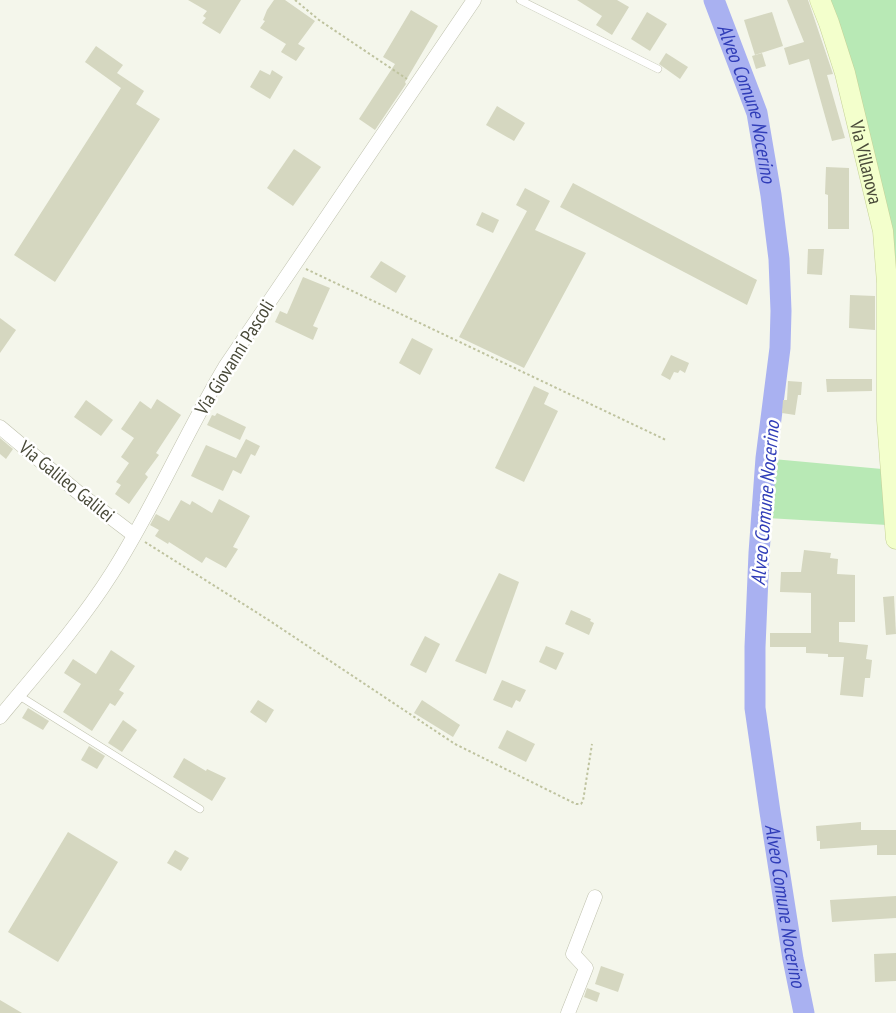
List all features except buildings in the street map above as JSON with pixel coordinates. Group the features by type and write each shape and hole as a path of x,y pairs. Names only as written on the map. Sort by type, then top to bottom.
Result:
{"main road":[{"name":"Via Villanova","path":"820,0 845,73 883,231 887,283 887,420 896,539"}],"street":[{"name":"Via Giovanni Pascoli","path":"0,717 75,627 112,573 204,401 225,367 474,0"},
{"name":"Via Galileo Galilei","path":"0,427 80,494 134,535"},
{"path":"568,1013 586,968 573,954 595,897"}],"lane":[{"path":"520,0 658,69"},
{"path":"18,696 200,809"}],"path":[{"path":"294,0 319,20 417,86"},
{"path":"295,263 666,440"},
{"path":"134,535 267,619 455,744 576,804 581,804 583,801 592,744"}],"green space":[{"path":"826,0 896,0 896,438 894,283"},
{"path":"773,459 882,469 887,525 767,518"}],"waterway":[{"name":"Alveo Comune Nocerino","path":"714,0 757,113 771,195 779,259 780,348 766,458 759,553 755,647 755,708 793,959 804,1013"}]}
